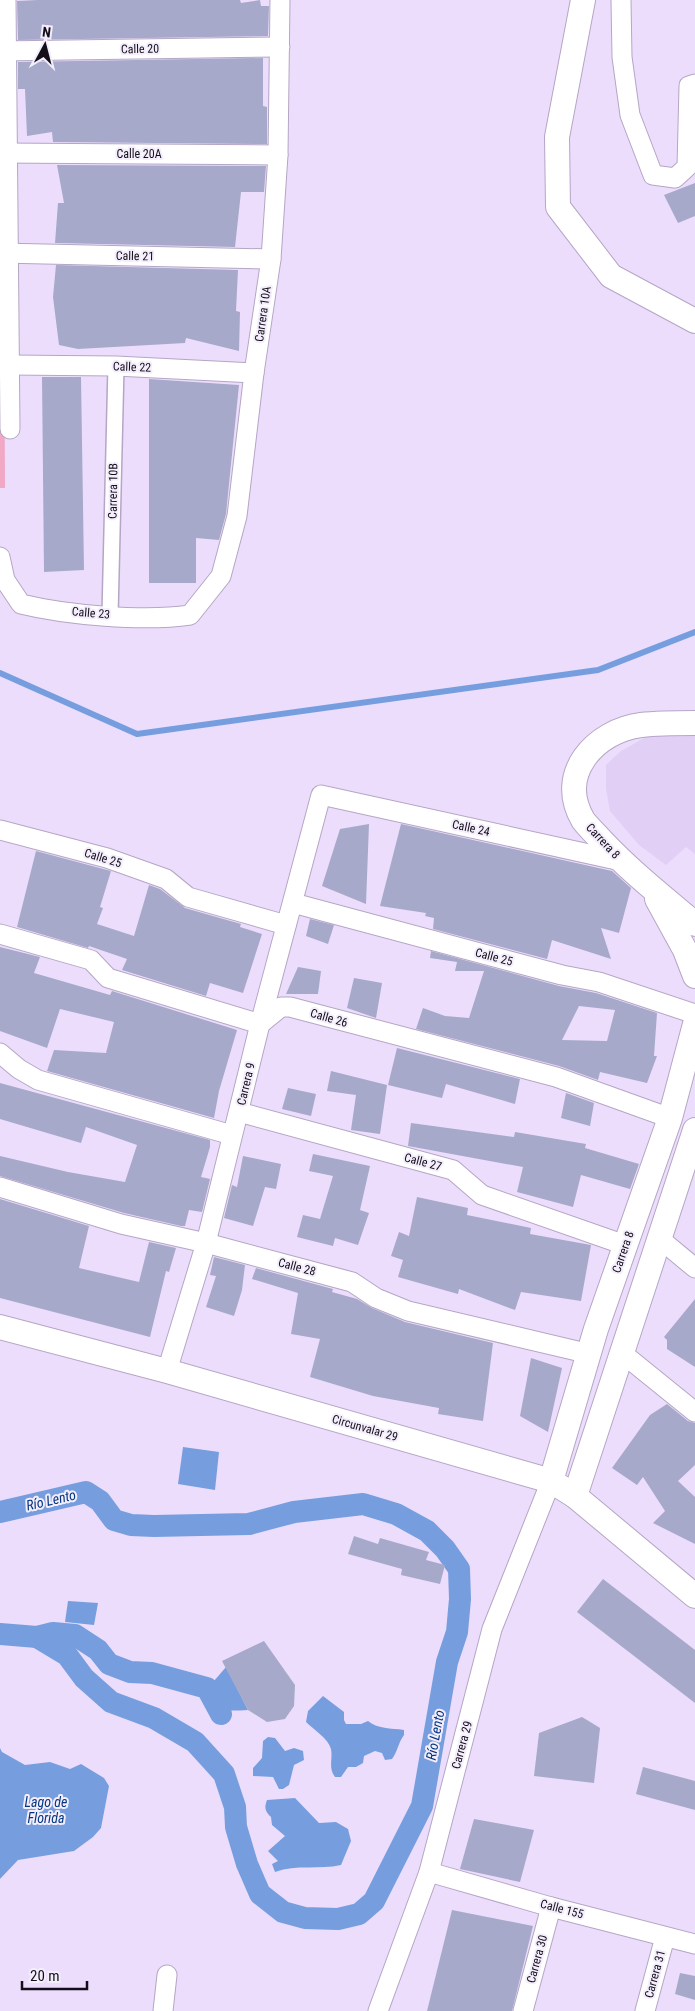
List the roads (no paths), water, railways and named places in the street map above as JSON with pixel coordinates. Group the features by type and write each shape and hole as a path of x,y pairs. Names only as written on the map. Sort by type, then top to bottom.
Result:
{"street":[{"path":"6,0 3,52 4,253 10,365 10,429"},
{"name":"Carrera 10A","path":"190,615 221,576 237,516 254,372 271,259 278,155 280,0"},
{"path":"583,0 557,137 558,207 611,276 695,321"},
{"path":"621,0 622,57 630,115 653,175 675,178 687,167 689,86 695,84"},
{"name":"Calle 20","path":"3,52 280,47"},
{"name":"Calle 20A","path":"5,153 278,155"},
{"name":"Calle 21","path":"4,253 271,259"},
{"name":"Calle 22","path":"10,365 116,366 254,372"},
{"name":"Carrera 10B","path":"110,615 116,366"},
{"name":"Calle 23","path":"0,557 5,580 21,604 41,609 166,619 190,615"},
{"name":"Carrera 8","path":"695,723 640,725 601,740 582,760 574,781 574,799 584,821 621,861 695,924"},
{"name":"Calle 24","path":"321,795 621,861"},
{"name":"Carrera 9","path":"167,1371 206,1243 260,1024 321,795"},
{"name":"Calle 25","path":"0,830 107,858 166,879 188,897 286,925"},
{"name":"Carrera 8","path":"651,886 685,950 695,976"},
{"name":"Calle 25","path":"293,904 562,975 598,982 695,1014"},
{"path":"0,934 91,960 108,978 260,1024"},
{"name":"Calle 26","path":"260,1024 281,1007 290,1007 556,1077 670,1118"},
{"name":"Carrera 8","path":"552,1481 625,1246 670,1118 695,1024"},
{"path":"0,1052 19,1069 38,1080 232,1135"},
{"name":"Calle 27","path":"239,1112 453,1170 482,1195 625,1246"},
{"path":"575,1496 695,1132"},
{"name":"Calle 28","path":"0,1187 121,1224 206,1243 352,1282 376,1298 408,1311 590,1354"},
{"path":"660,1239 695,1268"},
{"name":"Circunvalar 29","path":"0,1327 167,1371 552,1481 575,1496 695,1596"},
{"path":"622,1353 695,1412"},
{"name":"Carrera 29","path":"378,2011 429,1872 492,1629 552,1481"},
{"name":"Calle 155","path":"429,1872 695,1944"},
{"name":"Carrera 30","path":"523,2011 551,1906"},
{"name":"Carrera 31","path":"645,2011 664,1936"},
{"path":"163,2011 166,1975"}],"water":[{"path":"183,1447 219,1452 215,1490 178,1484"},
{"path":"68,1601 98,1603 94,1625 65,1622"},
{"path":"226,1667 248,1710 225,1710 218,1705 210,1694 214,1681"},
{"path":"323,1696 344,1712 346,1724 361,1724 368,1721 380,1727 404,1730 404,1735 392,1759 385,1760 382,1753 375,1751 364,1756 363,1763 356,1767 348,1767 341,1777 335,1777 332,1770 331,1749 329,1745 306,1722 308,1711"},
{"path":"268,1737 275,1738 285,1751 294,1748 303,1751 304,1760 294,1765 289,1785 283,1789 279,1789 273,1777 253,1776 253,1768 262,1758 263,1741"},
{"name":"Lago de Florida","path":"0,1748 2,1752 25,1765 50,1762 70,1769 81,1764 104,1778 109,1786 101,1828 93,1837 74,1851 18,1860 0,1879"},
{"path":"295,1798 319,1823 336,1822 348,1829 351,1841 341,1865 292,1868 275,1872 272,1864 278,1861 268,1851 285,1836 272,1825 271,1817 265,1807 266,1803 267,1800"}],"waterway":[{"path":"0,673 137,734 598,670 695,632"},
{"name":"Río Lento","path":"0,1512 86,1492 100,1501 114,1520 131,1525 154,1526 249,1524 294,1512 363,1504 396,1514 427,1531 445,1549 459,1569 460,1599 457,1632 447,1662 422,1806 374,1901 359,1914 338,1919 305,1918 283,1912 260,1894 247,1864 236,1827 235,1807 224,1774 195,1742 154,1718 111,1702 84,1678 67,1655 37,1637"},
{"name":"Río Lento","path":"0,1634 37,1637 53,1633 75,1635 98,1650 109,1664 130,1672 152,1673 207,1688 221,1714"}]}
